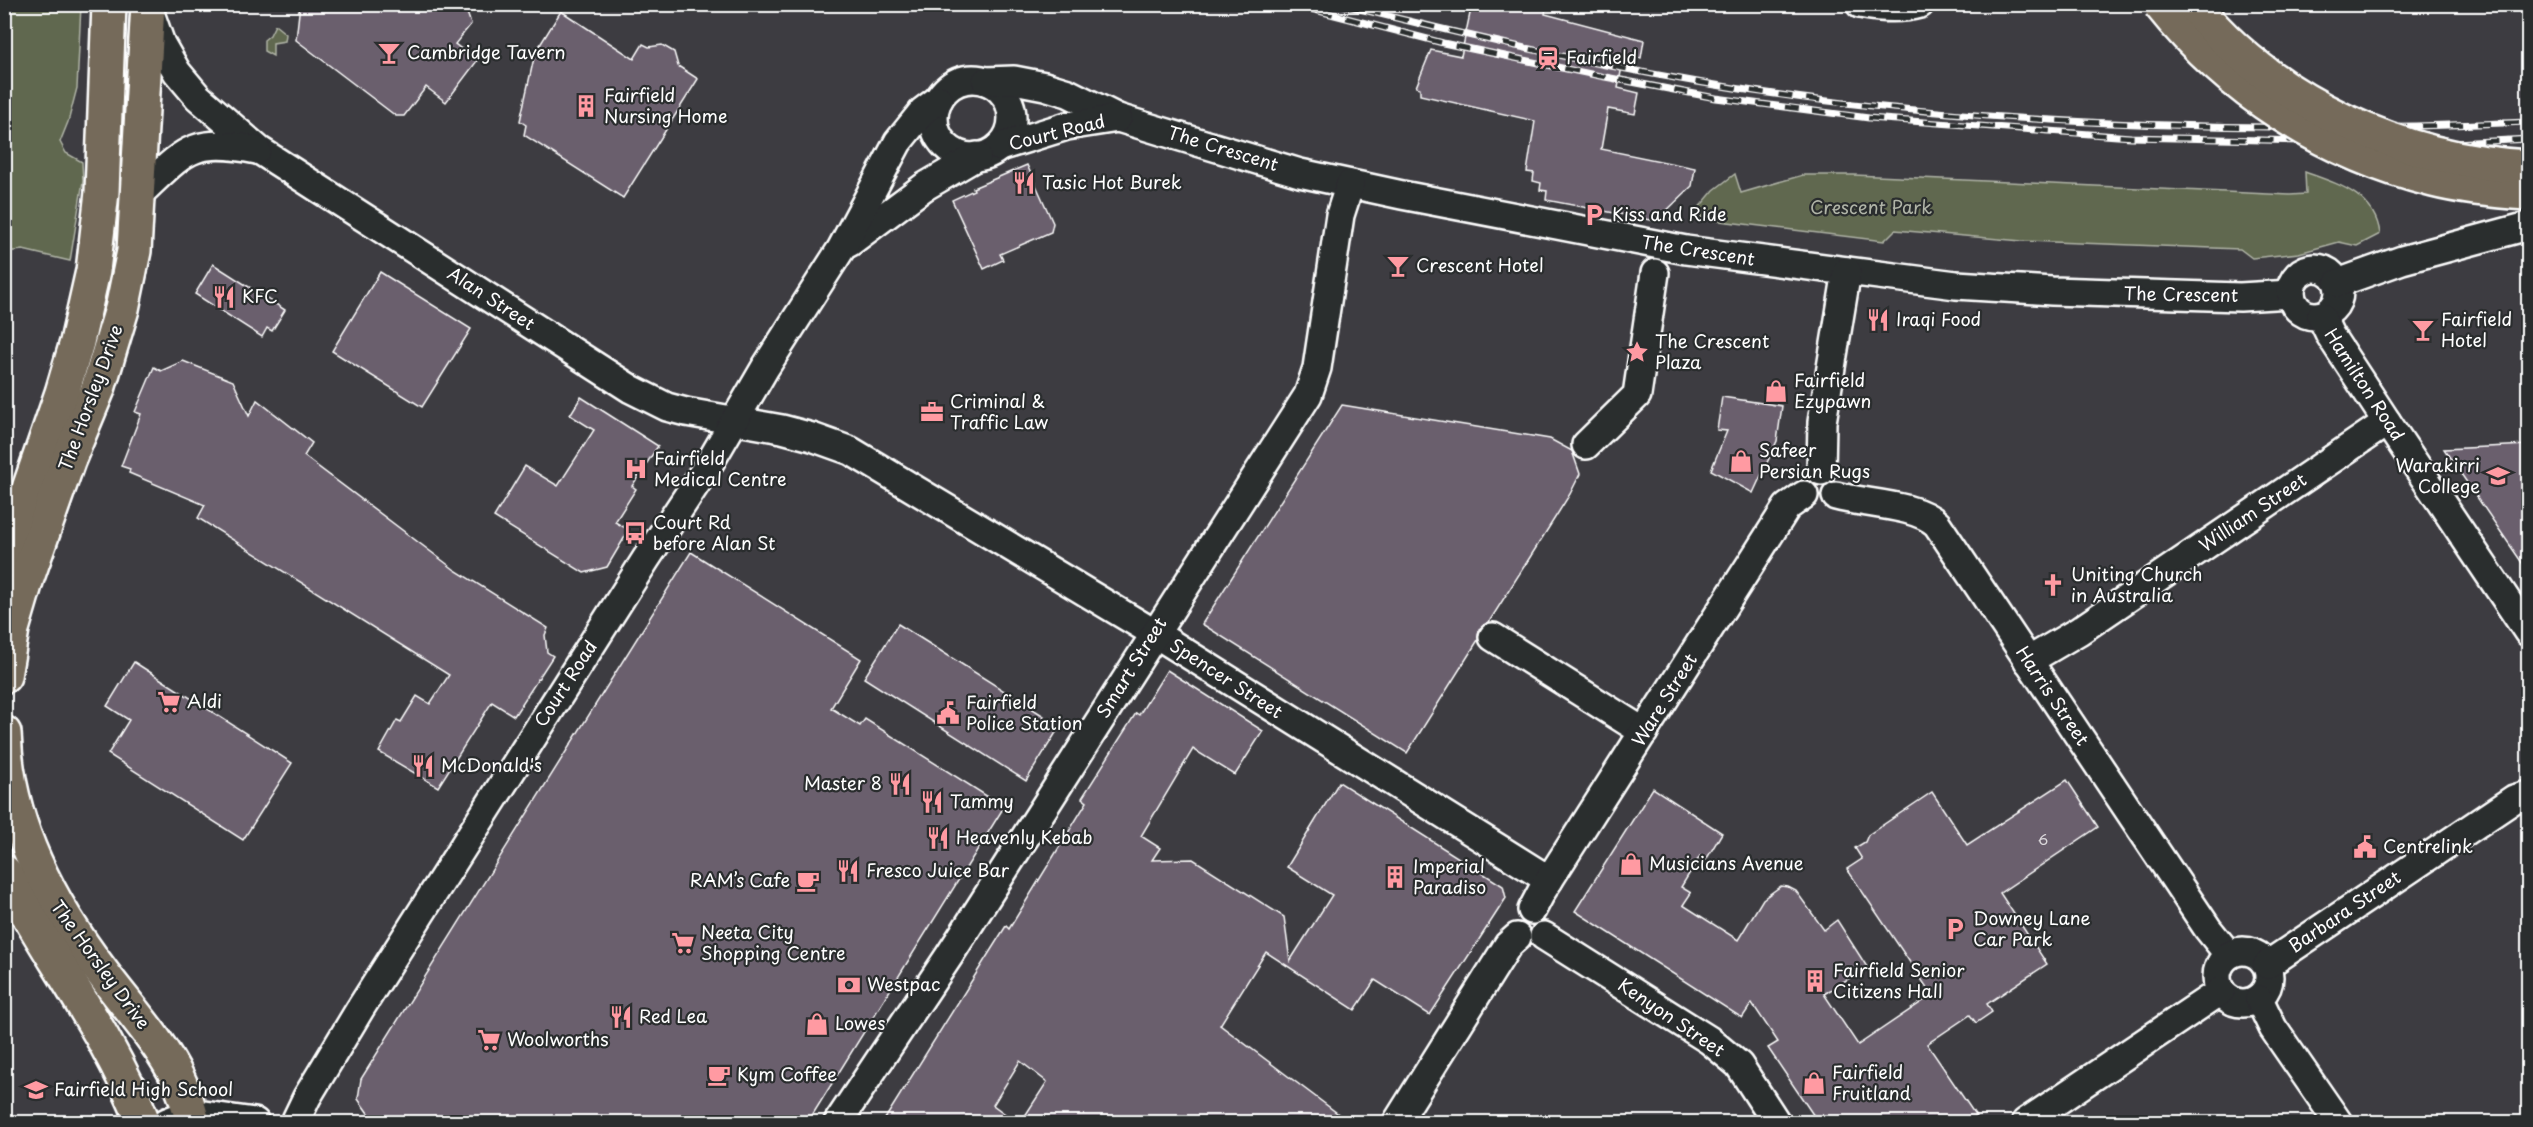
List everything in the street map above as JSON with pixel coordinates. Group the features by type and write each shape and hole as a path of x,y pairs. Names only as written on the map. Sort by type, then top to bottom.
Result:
{"main road":[{"name":"The Horsley Drive","path":"4,561 62,393 77,342 93,271 103,171 110,4"},
{"path":"2160,4 2181,32 2213,63 2246,90 2299,126 2358,155 2433,180 2492,190 2529,193"},
{"path":"2193,4 2209,25 2263,71 2300,97 2342,121 2424,152 2494,165 2529,167"},
{"name":"The Horsley Drive","path":"4,676 12,629 27,578 68,461 98,389 122,309 134,251 148,7"},
{"name":"The Horsley Drive","path":"4,733 16,808 30,853 49,893 103,973 142,1023 178,1078 183,1119"},
{"name":"The Horsley Drive","path":"4,872 24,910 87,1010 131,1092 143,1122"}],"street":[{"path":"1860,4 1888,8 1908,8 1920,4"},
{"name":"Alan Street","path":"148,7 161,44 177,72 198,98 258,150 631,389 667,407 734,421"},
{"path":"963,80 986,81 1004,94 1012,116 1011,127 988,152 954,151 938,134 935,110 939,99 945,91 963,80"},
{"name":"Court Road","path":"986,81 1014,80 1046,86 1068,93 1118,118"},
{"name":"Court Road","path":"295,1122 307,1097 360,1009 841,249 898,142 923,111 939,99"},
{"name":"Court Road","path":"841,249 916,193 988,152 1067,126 1118,118"},
{"name":"The Crescent","path":"1118,118 1300,173 1668,247 1956,285 2052,291 2240,297 2291,294"},
{"name":"Alan Street","path":"138,195 176,159 191,149 211,144 258,150"},
{"name":"Smart Street","path":"838,1122 949,956 1308,395 1317,368 1340,216 1350,184"},
{"path":"2338,283 2402,260 2529,226"},
{"path":"2312,268 2327,271 2338,283 2338,299 2335,306 2321,316 2313,317 2298,310 2293,304 2291,294 2293,280 2298,274 2312,268"},
{"path":"1821,471 1822,422 1846,272"},
{"path":"1586,445 1636,395 1654,273"},
{"name":"Hamilton Road","path":"2321,316 2330,335 2387,422 2529,632"},
{"name":"Spencer Street","path":"734,421 812,437 851,451 1154,633 1549,880"},
{"name":"William Street","path":"2028,661 2079,631 2387,422"},
{"path":"1821,471 1828,473 1837,483 1836,496 1824,505 1809,502 1804,495 1803,484 1810,474 1821,471"},
{"name":"Ware Street","path":"1532,910 1787,507 1804,495"},
{"name":"Harris Street","path":"1836,496 1860,502 1911,509 1930,518 1942,531 2208,929 2229,955"},
{"path":"1492,637 1644,732"},
{"name":"Barbara Street","path":"2266,965 2524,791"},
{"path":"1532,910 1539,913 1546,921 1545,936 1533,944 1525,943 1516,937 1514,930 1515,920 1521,912 1532,910"},
{"name":"Kenyon Street","path":"1545,936 1709,1040 1738,1065 1776,1122"},
{"path":"1397,1122 1508,945 1516,937"},
{"path":"2247,951 2256,954 2266,965 2269,983 2259,999 2241,1004 2232,1002 2221,991 2216,978 2218,969 2229,955 2247,951"},
{"path":"2026,1122 2221,991"},
{"path":"2259,999 2273,1028 2338,1122"},
{"path":"183,1119 255,1122"}],"green space":[{"path":"5,4 81,5 77,88 60,142 66,153 82,162 83,181 70,261 23,250 5,252"},
{"path":"275,25 286,34 285,41 273,43 273,56 264,51 264,40 270,35"},
{"name":"Crescent Park","path":"2305,172 2342,186 2363,200 2377,220 2380,234 2357,246 2339,242 2299,253 2252,258 2240,249 2022,241 1895,230 1884,241 1703,219 1697,210 1714,190 1735,174 1741,193 1803,175 1854,175 2290,195 2306,194"}],"building":[{"name":"Cambridge Tavern","path":"300,4 464,4 471,24 455,44 477,61 446,102 426,87 404,116 396,116 296,40"},
{"path":"1472,4 1533,4 1546,8 1545,14 1644,40 1641,58 1624,55 1618,88 1639,93 1635,114 1608,109 1601,149 1695,168 1692,186 1656,221 1546,200 1547,191 1540,190 1541,183 1533,181 1534,173 1527,172 1535,121 1420,95 1420,88 1416,87 1431,50 1461,56"},
{"name":"Fairfield Nursing Home","path":"561,11 634,59 643,44 649,47 662,45 674,52 678,66 698,79 623,198 524,135 526,125 520,121 535,53"},
{"path":"1027,165 1053,223 1051,232 1000,254 1003,260 984,269 952,200 974,190 973,188"},
{"path":"213,264 285,310 272,331 267,328 262,337 195,294"},
{"path":"380,272 471,329 422,407 332,351"},
{"path":"183,361 233,381 249,416 257,400 312,443 304,456 455,570 548,628 545,635 547,652 553,656 514,716 492,702 438,787 379,752 397,720 401,722 417,696 430,704 449,675 198,518 205,505 129,473 130,469 121,466 141,414 135,412 154,367 161,371"},
{"path":"581,397 658,446 632,486 636,489 615,522 629,530 607,567 584,573 494,517 525,466 558,486 594,430 570,415"},
{"path":"1722,397 1782,406 1777,441 1753,493 1711,470 1727,431 1717,430"},
{"path":"1342,405 1550,439 1572,451 1580,474 1570,494 1489,622 1479,629 1478,640 1407,753 1202,624"},
{"path":"2529,445 2529,573 2444,449"},
{"name":"Neeta City Shopping Centre","path":"691,552 861,659 831,708 860,726 865,719 1004,807 808,1122 387,1122 370,1116 358,1099 361,1079"},
{"path":"898,624 1044,716 1041,721 1057,731 1026,781 864,678"},
{"path":"134,662 292,763 243,840 108,754 129,720 107,706"},
{"path":"1167,670 1263,731 1235,775 1193,749 1141,836 1160,848 1152,860 1193,859 1284,917 1290,961 1332,895 1287,867 1339,782 1503,886 1506,898 1430,1015 1375,980 1355,1010 1266,952 1220,1025 1349,1122 1021,1122 1047,1082 1020,1061 993,1105 1016,1122 883,1122 1006,926 1009,929 1087,802 1082,798 1136,713 1139,715"},
{"path":"2067,780 2098,827 2000,893 2047,964 1987,1004 1992,1012 1976,1023 1970,1015 1927,1044 1976,1116 1966,1122 1818,1122 1768,1048 1778,1042 1752,1003 1742,1018 1575,911 1653,788 1722,833 1706,860 1700,856 1681,887 1691,893 1683,905 1738,940 1763,899 1781,886 1796,891 1824,930 1837,920 1867,967 1824,994 1858,1045 1932,995 1847,869 1862,859 1855,848 1865,842 1868,835 1932,792 1967,845"}],"waterway":[{"path":"4,24 7,4"}],"railway":[{"path":"1292,4 1443,43 1600,76 1716,98 1869,118 2131,137 2437,144 2528,139"},
{"path":"1340,4 1604,65 1738,89 1872,106 2036,119 2200,126 2364,127 2528,122"}],"place":[{"name":"Cambridge Tavern","path":"389,53"},
{"name":"Fairfield","path":"1548,58"},
{"name":"Fairfield Nursing Home","path":"586,106"},
{"name":"Tasic Hot Burek","path":"1024,183"},
{"name":"Kiss and Ride","path":"1594,215"},
{"name":"Crescent Hotel","path":"1398,266"},
{"name":"KFC","path":"224,297"},
{"name":"Iraqi Food","path":"1878,320"},
{"name":"Fairfield Hotel","path":"2423,330"},
{"name":"The Crescent Plaza","path":"1637,352"},
{"name":"Fairfield Ezypawn","path":"1776,391"},
{"name":"Criminal & Traffic Law","path":"932,412"},
{"name":"Safeer Persian Rugs","path":"1741,461"},
{"name":"Fairfield Medical Centre","path":"636,469"},
{"name":"Warakirri College","path":"2498,476"},
{"name":"Court Rd before Alan St","path":"635,533"},
{"name":"Uniting Church in Australia","path":"2053,585"},
{"name":"Aldi","path":"169,702"},
{"name":"Fairfield Police Station","path":"948,713"},
{"name":"McDonald's","path":"423,766"},
{"name":"Master 8","path":"900,784"},
{"name":"Tammy","path":"932,802"},
{"name":"Heavenly Kebab","path":"938,838"},
{"name":"Centrelink","path":"2365,847"},
{"name":"Musicians Avenue","path":"1631,864"},
{"name":"Fresco Juice Bar","path":"848,871"},
{"name":"Imperial Paradiso","path":"1395,877"},
{"name":"RAM’s Cafe","path":"808,881"},
{"name":"Downey Lane Car Park","path":"1955,929"},
{"name":"Neeta City Shopping Centre","path":"683,943"},
{"name":"Fairfield Senior Citizens Hall","path":"1815,981"},
{"name":"Westpac","path":"849,985"},
{"name":"Red Lea","path":"621,1017"},
{"name":"Lowes","path":"817,1024"},
{"name":"Woolworths","path":"489,1040"},
{"name":"Kym Coffee","path":"719,1075"},
{"name":"Fairfield Fruitland","path":"1814,1083"},
{"name":"Fairfield High School","path":"36,1090"}]}
